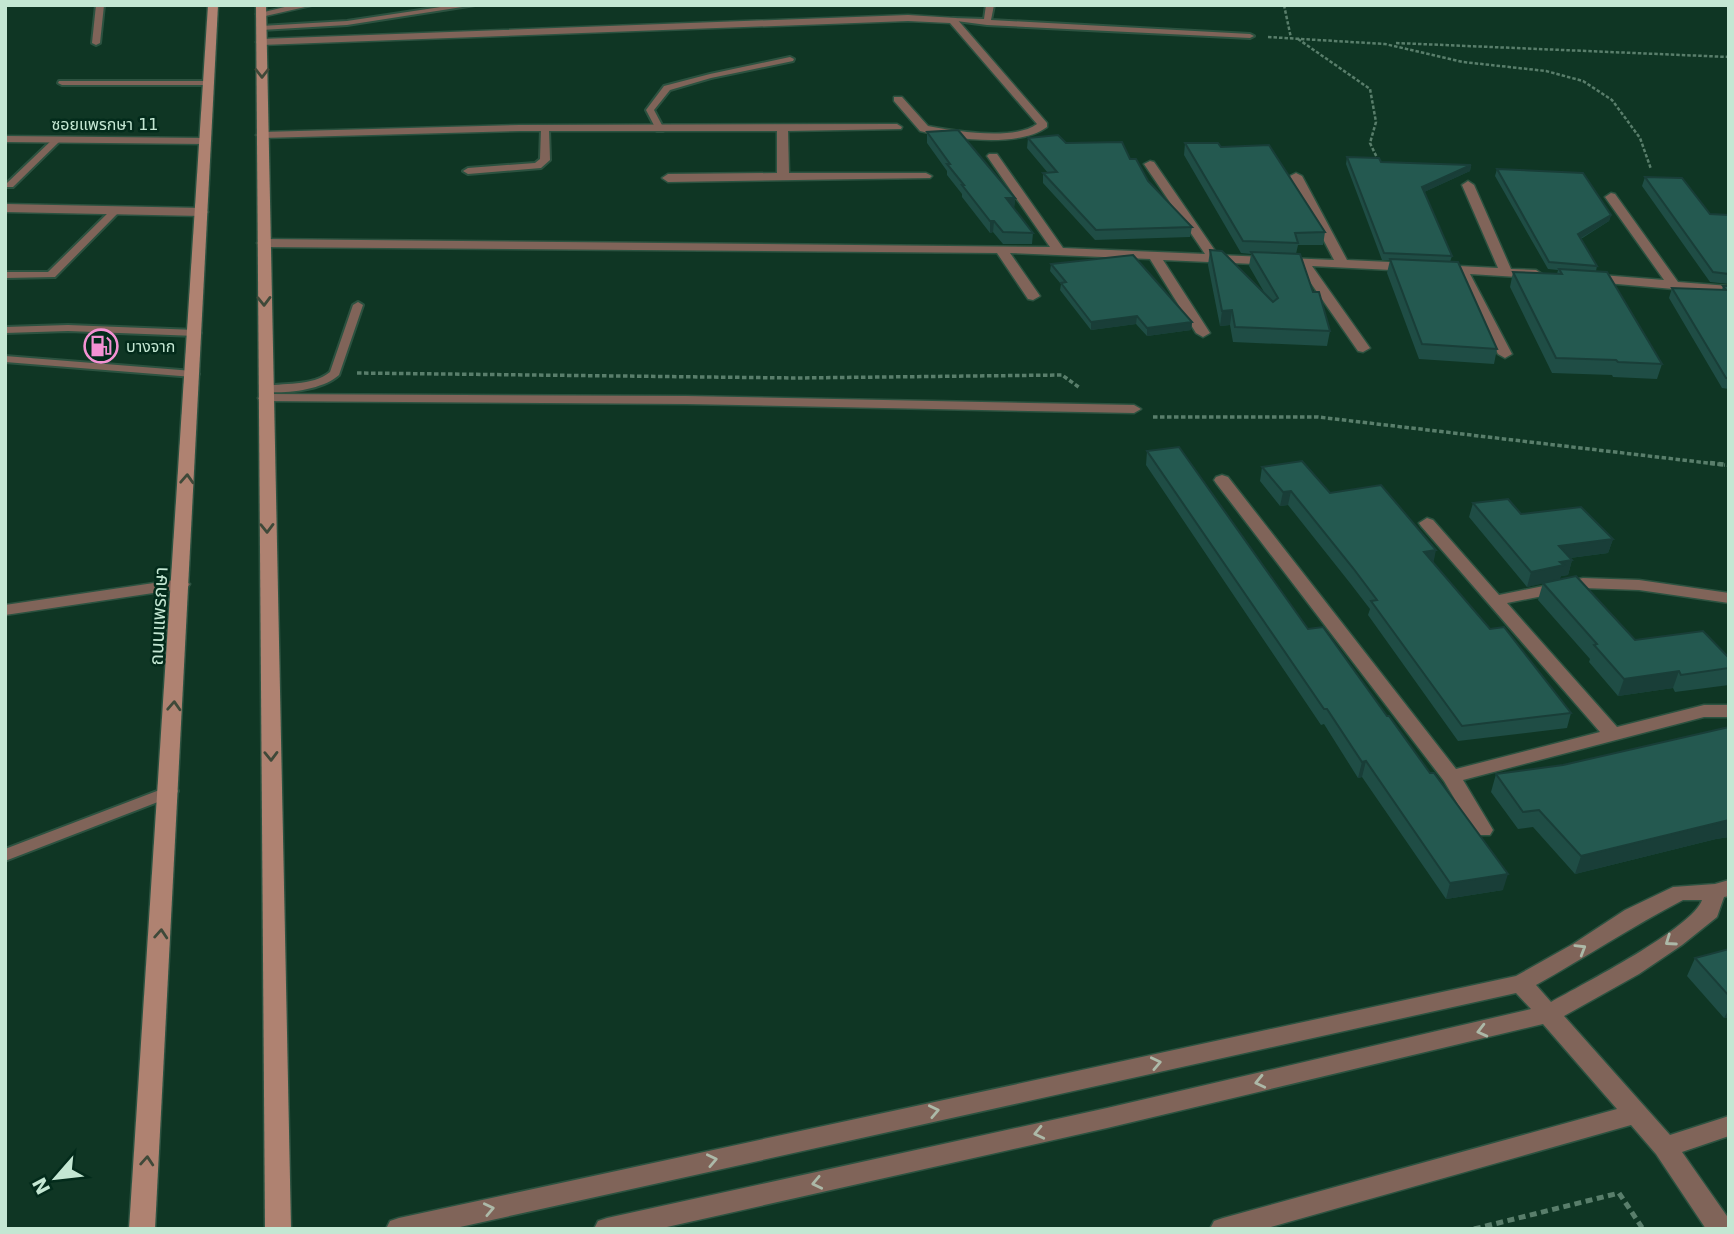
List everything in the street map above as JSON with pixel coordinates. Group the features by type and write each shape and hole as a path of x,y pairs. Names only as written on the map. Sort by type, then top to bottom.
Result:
{"main road":[{"name":"ถนนแพรกษา","path":"142,1229 170,791 213,5"},
{"path":"261,22 278,1229"}],"street":[{"path":"261,22 309,5"},
{"path":"261,22 828,21 908,18 953,20 1042,122 1041,129 1026,134 1006,135 924,129 898,99"},
{"path":"782,128 783,176"},
{"path":"262,135 545,129 897,128"},
{"name":"ซอยแพรกษา 11","path":"5,139 205,141"},
{"path":"993,156 1059,251"},
{"path":"1150,164 1214,258"},
{"path":"668,178 926,176"},
{"path":"1296,176 1342,263"},
{"path":"1468,186 1506,272"},
{"path":"1611,197 1673,284"},
{"path":"5,208 202,212"},
{"path":"263,243 1001,249 1342,263 1546,275"},
{"path":"1001,249 1032,296"},
{"path":"1154,255 1203,332"},
{"path":"1303,263 1363,348"},
{"path":"1461,271 1505,354"},
{"path":"1572,277 1615,285 1673,284 1729,290"},
{"path":"265,393 1133,409"},
{"path":"1222,480 1451,778 1483,830"},
{"path":"1427,523 1498,600 1613,734"},
{"path":"1498,600 1583,583 1639,585 1729,598"},
{"path":"5,610 181,584"},
{"path":"1451,778 1703,711 1729,711"},
{"path":"399,1229 1521,983 1581,950 1633,916 1680,892 1722,890"},
{"path":"607,1229 1107,1118 1548,1014 1631,968 1674,939 1709,911 1722,890"},
{"path":"1521,983 1637,1112 1665,1147 1721,1229"},
{"path":"1223,1229 1637,1112"},
{"path":"1665,1147 1729,1126"}],"lane":[{"path":"96,43 100,5"},
{"path":"261,22 348,23 471,5"},
{"path":"987,23 990,5"},
{"path":"953,20 1250,36"},
{"path":"660,129 650,110 667,88 790,59"},
{"path":"62,83 208,83"},
{"path":"468,171 538,166 545,160 545,129"},
{"path":"10,185 57,140"},
{"path":"5,275 51,275 114,211"},
{"path":"265,393 327,380 335,373 358,305"},
{"path":"5,330 68,328 196,333"},
{"path":"5,359 193,374"},
{"path":"5,855 170,791"}],"path":[{"path":"1284,5 1291,38"},
{"path":"1250,36 1385,44 1463,62 1546,71 1583,81 1612,100 1640,138 1651,169"},
{"path":"1297,39 1370,89 1376,122 1370,143 1379,162"},
{"path":"1336,41 1729,57"},
{"path":"1474,1229 1619,1194 1643,1229"}],"building":[{"path":"958,130 1015,198 1006,198 1033,233 1003,232 994,221 990,221 947,164 950,164 927,132"},
{"path":"1058,135 1066,143 1122,142 1130,159 1136,159 1148,181 1192,227 1096,230 1043,173 1057,172 1028,138"},
{"path":"1185,143 1218,143 1221,147 1269,145 1325,232 1295,233 1298,243 1243,241"},
{"path":"1347,157 1379,158 1381,162 1471,165 1422,187 1452,256 1384,253"},
{"path":"1497,169 1583,173 1611,215 1578,234 1597,266 1549,262"},
{"path":"1645,177 1682,178 1710,214 1729,215 1729,274 1713,272"},
{"path":"1210,250 1222,251 1273,302 1278,298 1251,252 1300,254 1313,292 1319,292 1330,331 1235,327 1232,310 1222,311"},
{"path":"1133,255 1192,322 1147,328 1137,316 1091,322 1061,283 1066,282 1051,264"},
{"path":"1390,259 1458,262 1497,349 1422,344"},
{"path":"1559,269 1607,272 1662,364 1556,358 1513,272 1562,274"},
{"path":"1723,286 1729,286 1729,378 1726,378 1672,288 1726,290"},
{"path":"1179,447 1308,629 1323,627 1387,716 1430,773 1434,773 1508,874 1450,883 1366,761 1362,762 1327,709 1324,709 1147,451"},
{"path":"1302,461 1330,493 1381,485 1436,550 1424,552 1490,629 1504,627 1571,713 1462,726 1371,601 1377,600 1353,568 1291,491 1283,492 1262,467"},
{"path":"1508,499 1521,514 1581,507 1613,539 1559,546 1572,560 1560,562 1564,565 1531,572 1473,503"},
{"path":"1576,576 1635,640 1703,631 1729,658 1729,668 1681,675 1679,671 1624,679 1543,583"},
{"path":"1729,727 1729,820 1581,856 1539,810 1523,812 1496,774 1563,765"},
{"path":"1729,949 1729,996 1695,958"}],"place":[{"name":"บางจาก","path":"101,346"}]}
